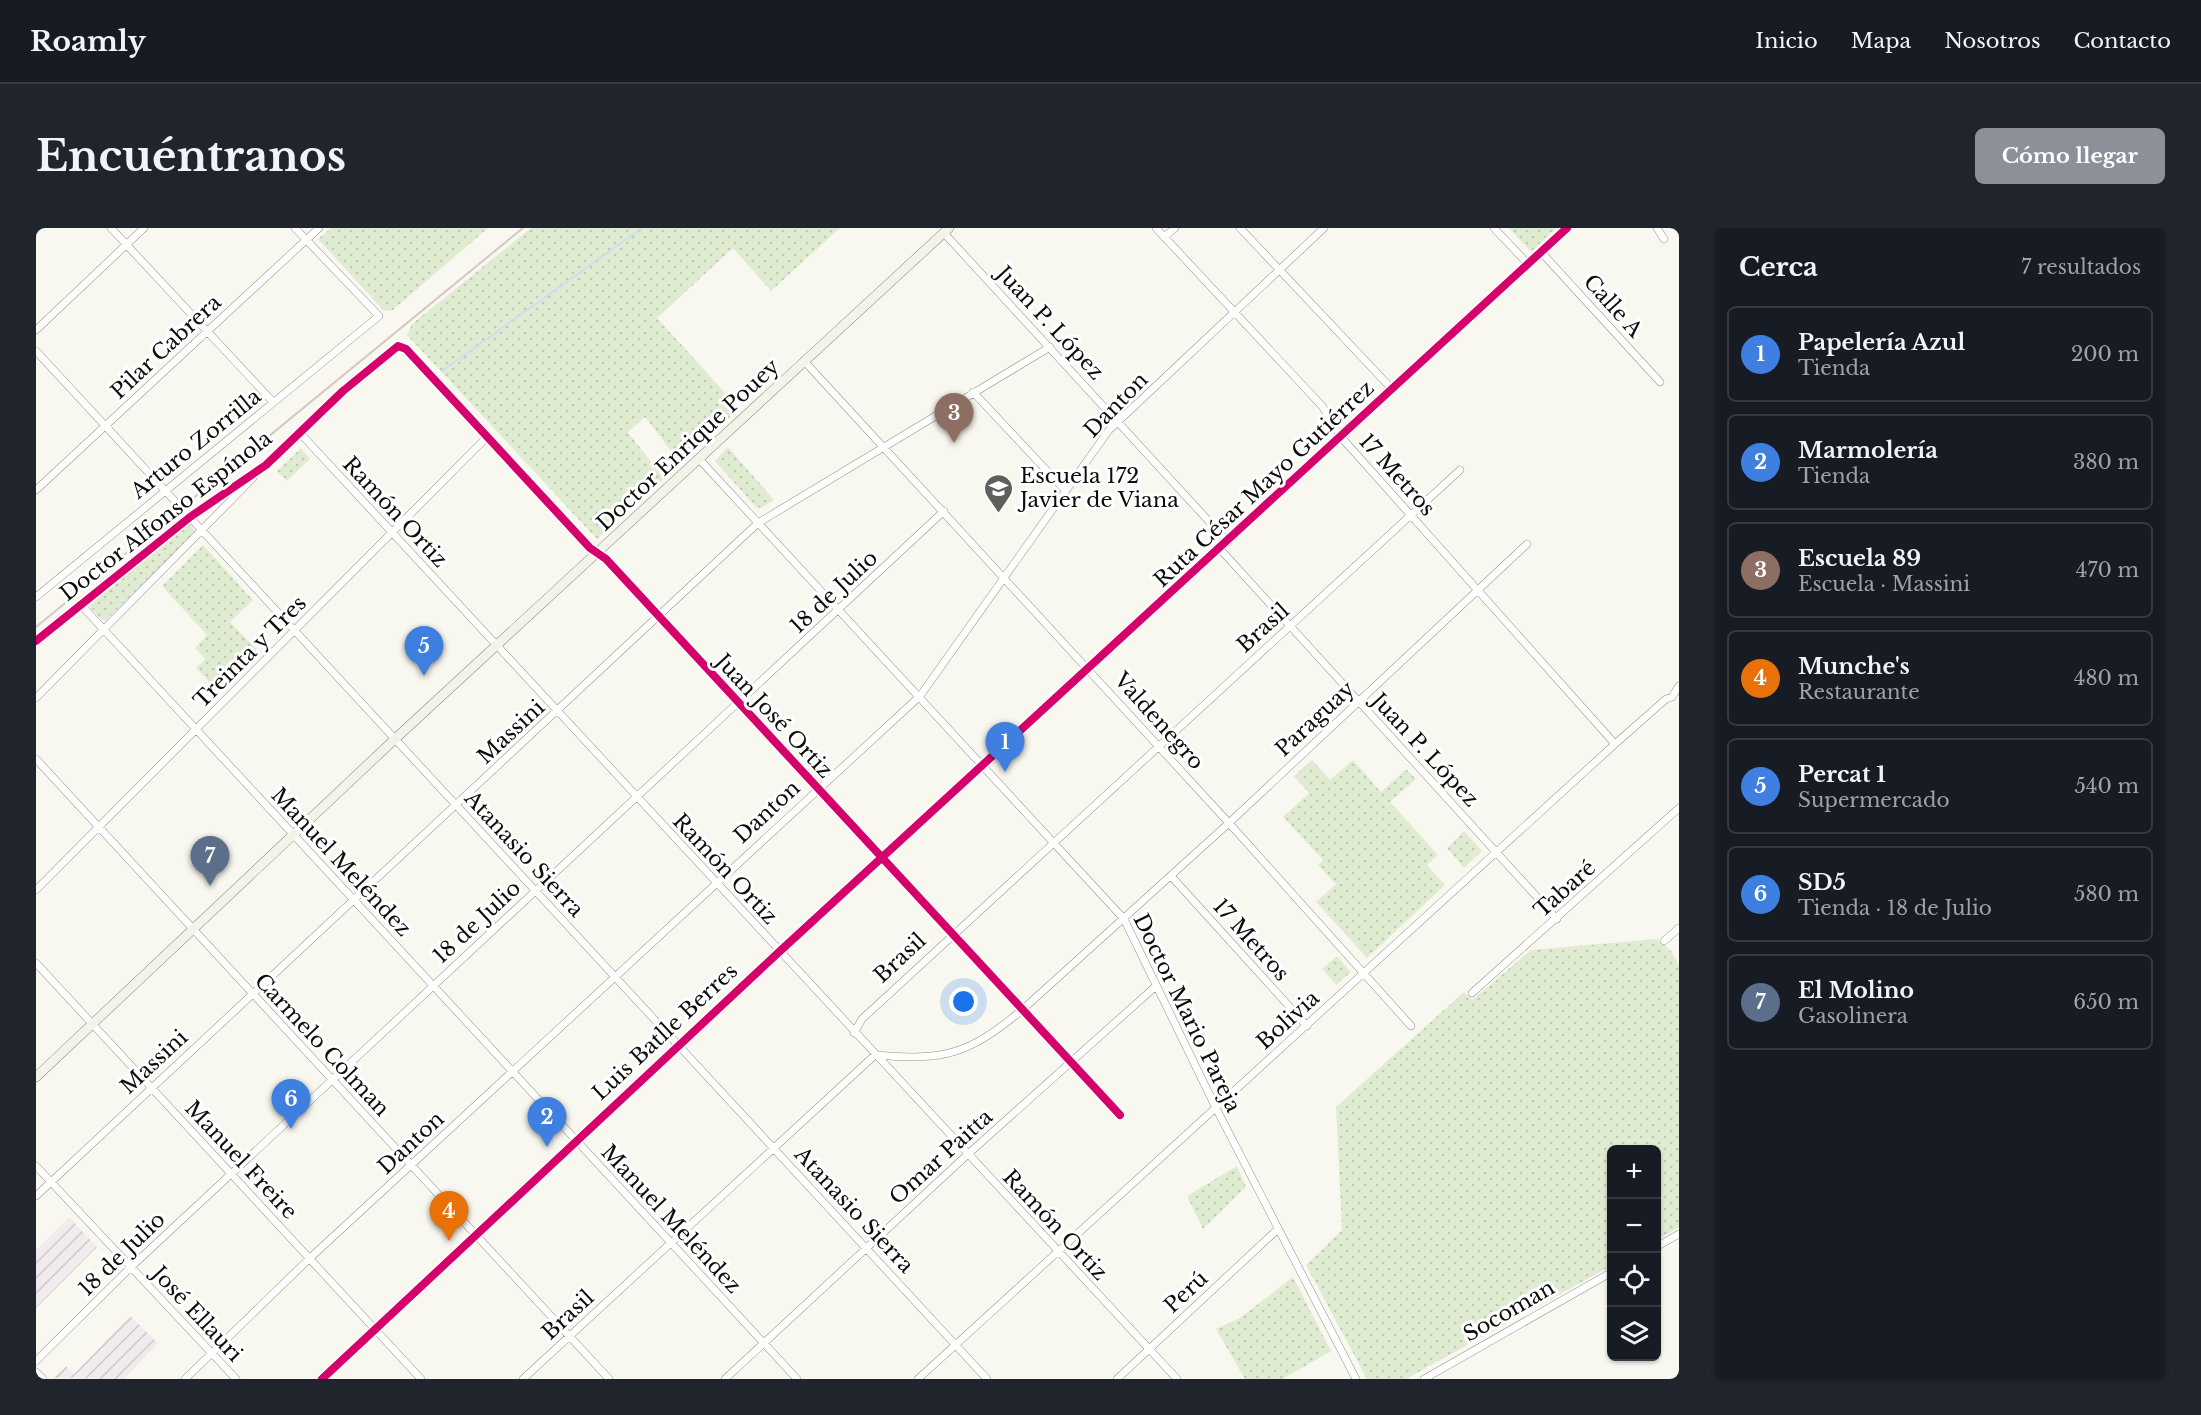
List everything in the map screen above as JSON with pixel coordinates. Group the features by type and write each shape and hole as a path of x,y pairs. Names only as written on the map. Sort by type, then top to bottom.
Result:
{"street":[{"path":"111,228 273,402"},
{"path":"36,330 144,228"},
{"path":"296,228 306,240"},
{"name":"Pilar Cabrera","path":"36,490 319,228"},
{"name":"17 Metros","path":"1156,228 1322,406 1341,437 1615,744"},
{"path":"1164,237 1175,228"},
{"path":"1240,228 1392,389"},
{"name":"Danton","path":"185,1379 310,1258 816,789 920,696 1109,430 1120,423 1324,228"},
{"path":"1494,228 1528,264"},
{"name":"Ruta César Mayo Gutiérrez","path":"983,764 1228,542 1567,228"},
{"path":"1657,228 1664,239"},
{"name":"Juan P. López","path":"947,230 1228,542"},
{"name":"Doctor Enrique Pouey","path":"36,1077 396,738 947,230"},
{"name":"Arturo Zorrilla","path":"36,597 379,316 306,240"},
{"name":"Calle A","path":"1541,252 1660,382"},
{"name":"Doctor Alfonso Espínola","path":"36,641 190,517 266,465 343,391 398,346"},
{"name":"Juan José Ortiz","path":"398,346 406,348 1119,1115"},
{"name":"Massini","path":"36,1196 659,618 758,523 1050,347"},
{"name":"Atanasio Sierra","path":"36,351 987,1379"},
{"name":"Valdenegro","path":"805,362 1089,669 1411,1026"},
{"path":"973,392 1065,490"},
{"name":"Ramón Ortiz","path":"299,432 1177,1379"},
{"name":"Treinta y Tres","path":"36,890 487,437"},
{"name":"Doctor Mario Pareja","path":"700,460 837,611 920,696 1124,919 1216,1108 1356,1379"},
{"path":"36,698 266,465"},
{"name":"Brasil","path":"854,1033 862,1018 952,933 1460,470"},
{"name":"18 de Julio","path":"36,1361 231,1173 944,511"},
{"name":"Paraguay","path":"875,1055 918,1058 954,1054 996,1031 1229,823 1527,544"},
{"name":"Juan P. López","path":"1220,549 1557,919"},
{"name":"Manuel Meléndez","path":"81,605 797,1379"},
{"name":"Bolivia","path":"918,1379 1615,744 1666,699 1676,699 1679,686"},
{"name":"Carmelo Colman","path":"36,759 609,1379"},
{"name":"Luis Batlle Berres","path":"321,1379 575,1140 983,764"},
{"name":"Tabaré","path":"1472,993 1679,808"},
{"name":"17 Metros","path":"1171,876 1307,1026"},
{"path":"1664,941 1679,928"},
{"name":"Manuel Freire","path":"36,963 422,1379"},
{"name":"Omar Paitta","path":"725,1379 967,1155 1156,986"},
{"name":"Brasil","path":"523,1379 875,1055"},
{"name":"José Ellauri","path":"36,1166 236,1379"},
{"name":"Perú","path":"1117,1379 1278,1229"},
{"path":"1661,1243 1679,1234"},
{"name":"Socoman","path":"1424,1379 1607,1274"},
{"path":"36,1372 43,1379"}],"shaded area":[{"path":"69,1217 97,1247 36,1308 36,1250"},
{"path":"130,1316 158,1343 124,1379 54,1378 66,1366 74,1374"}],"green space":[{"path":"331,228 488,228 393,310 384,311 318,239"},
{"path":"531,228 840,228 771,291 733,248 657,318 739,408 681,464 645,417 628,432 664,479 597,539 407,335 412,324"},
{"path":"1509,228 1556,228 1531,252"},
{"path":"728,447 774,500 761,508 756,507 715,461"},
{"path":"301,448 310,459 287,481 277,471"},
{"path":"189,523 195,532 106,620 102,620 90,607 90,603"},
{"path":"203,545 253,600 230,622 259,652 219,692 196,668 205,659 195,648 207,635 162,586"},
{"path":"1312,760 1330,780 1353,760 1381,792 1406,769 1416,779 1390,802 1438,855 1427,865 1445,885 1367,958 1316,902 1336,884 1318,865 1323,860 1283,817 1309,793 1294,776"},
{"path":"1464,831 1482,851 1464,868 1447,848"},
{"path":"1657,939 1671,951 1679,965 1679,1227 1661,1238 1661,1145 1607,1145 1607,1268 1406,1379 1367,1379 1306,1265 1342,1230 1336,1107 1464,992 1472,1000 1531,950"},
{"path":"1337,956 1351,972 1336,985 1322,969"},
{"path":"1237,1166 1246,1187 1203,1229 1187,1196"},
{"path":"1293,1277 1331,1351 1283,1379 1245,1379 1216,1329 1240,1318"}],"waterway":[{"path":"442,371 642,228"}],"railway":[{"path":"36,627 523,228"}],"cycle path":[{"path":"322,1379 779,952 1567,228"},
{"path":"36,641 190,517 266,465 343,391 398,346 406,349 590,548 606,559 1120,1115"}],"place":[{"name":"Escuela 89","path":"954,443"},
{"name":"Escuela 172 Javier de Viana","path":"999,514"},
{"name":"Percat 1","path":"424,676"},
{"name":"Papelería Azul","path":"1005,772"},
{"name":"El Molino","path":"210,886"},
{"name":"SD5","path":"291,1129"},
{"name":"Marmolería","path":"547,1147"},
{"name":"Munche's","path":"449,1241"}]}
